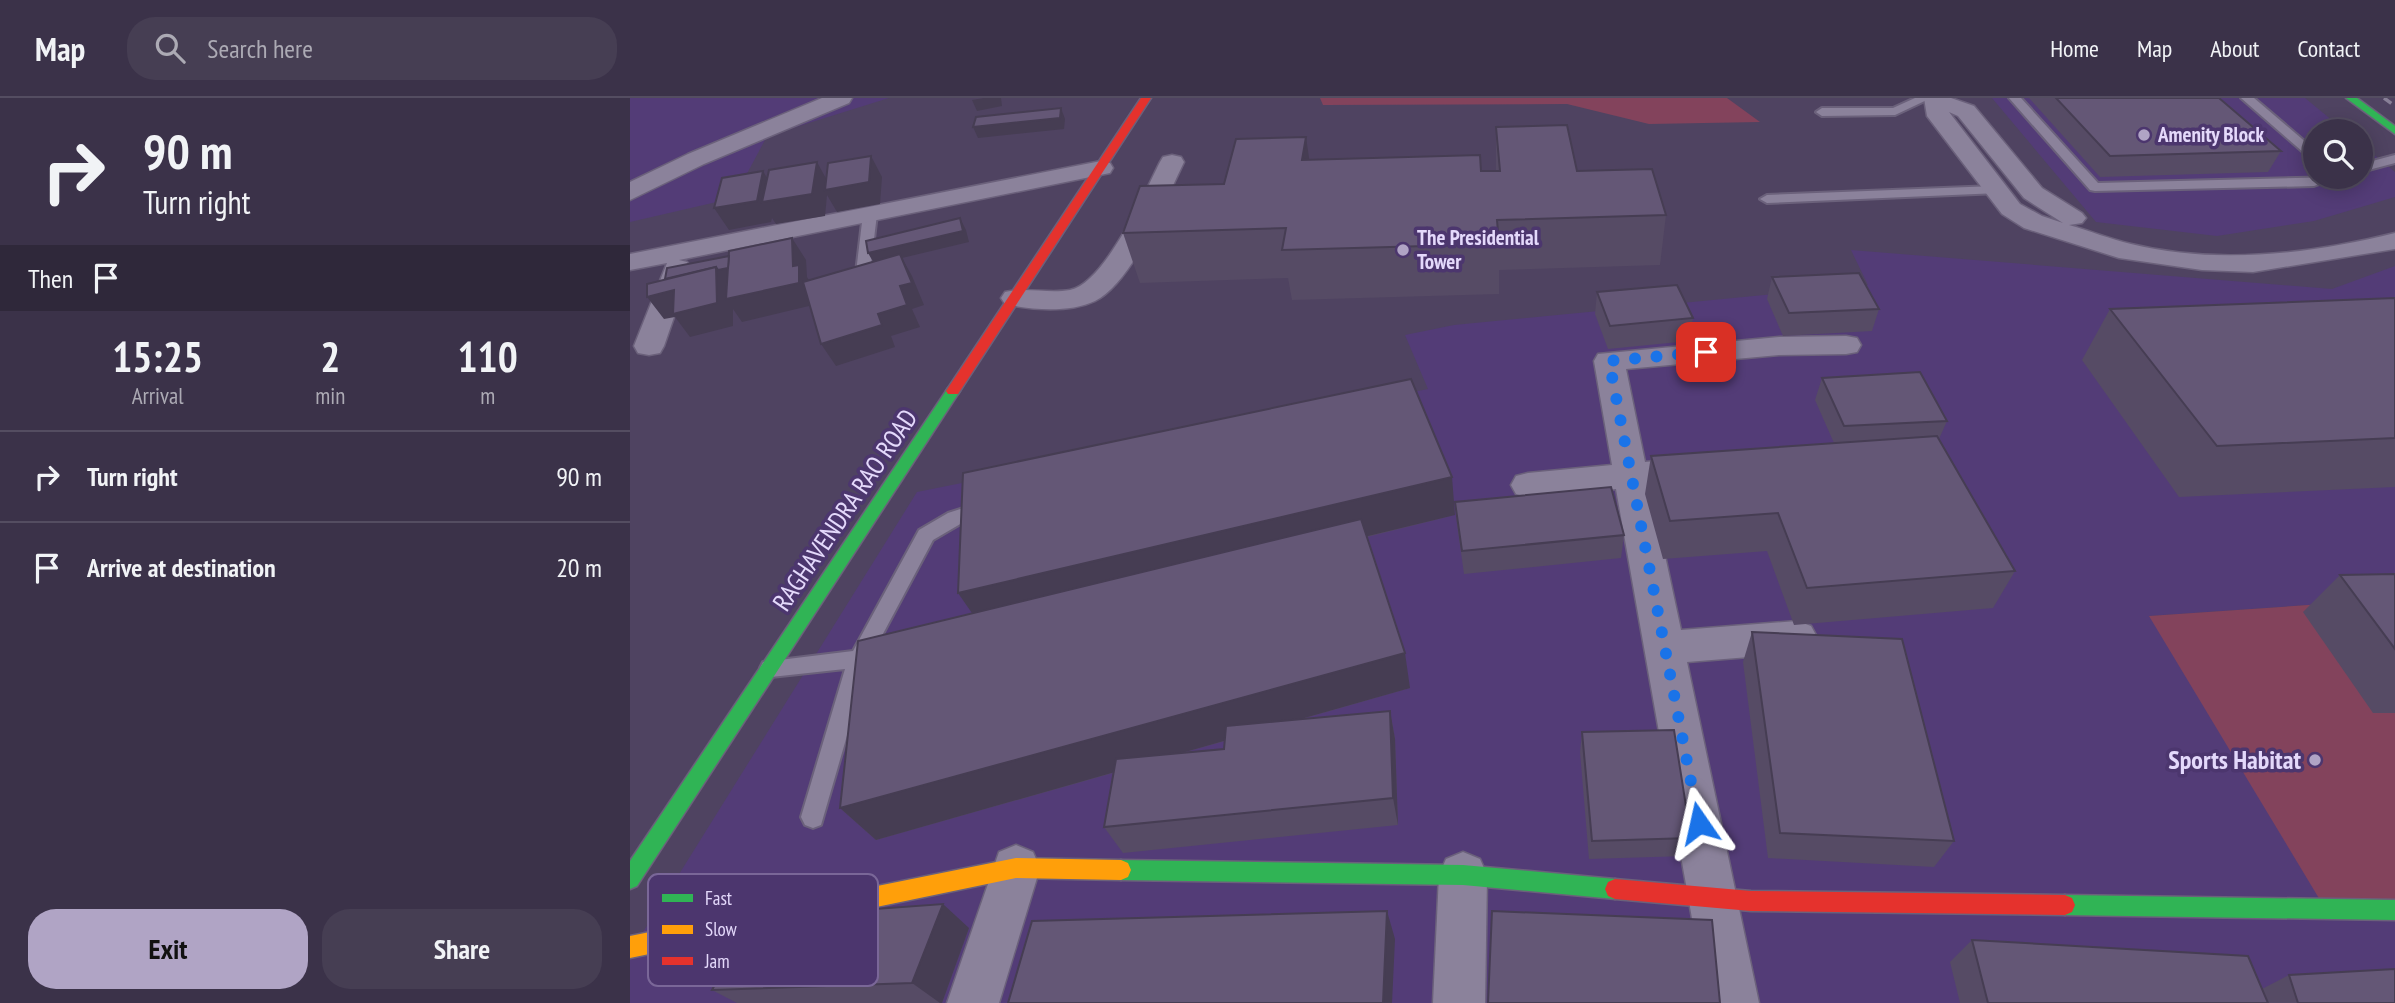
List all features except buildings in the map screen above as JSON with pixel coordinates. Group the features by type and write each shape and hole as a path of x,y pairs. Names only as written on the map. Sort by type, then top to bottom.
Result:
{"main road":[{"name":"RAGHAVENDRA RAO ROAD","path":"630,879 1146,98"},
{"path":"2351,98 2395,131"},
{"path":"878,897 1016,869 1463,875 1714,899 2395,910"},
{"path":"630,947 648,943"}],"street":[{"path":"630,192 696,159 841,98"},
{"path":"1932,99 1938,116 2011,209 2054,230 2129,252 2202,262 2253,264 2395,241"},
{"path":"1932,99 1966,111 2033,193 2079,222 2138,236 2196,243 2233,243 2343,233 2395,216"},
{"path":"1015,298 1085,295 1100,284 1125,251 1172,162"},
{"path":"630,262 1101,168"},
{"path":"649,346 682,252"},
{"path":"1733,1003 1609,361 1779,346 1846,345"},
{"path":"1528,485 1687,470"},
{"path":"1665,647 1797,637"},
{"path":"973,1003 1016,869"},
{"path":"1459,1003 1463,875"}],"lane":[{"path":"2015,98 2095,187 2303,182"},
{"path":"2247,98 2303,146"},
{"path":"1822,112 1895,111 1932,99"},
{"path":"2373,165 2395,159"},
{"path":"1767,199 1994,190"},
{"path":"861,289 870,214"},
{"path":"813,817 859,659 926,535 955,518 1005,501"},
{"path":"770,668 859,659"}],"shaded area":[{"path":"630,98 889,98 767,136 734,198 630,222"},
{"path":"1320,98 1727,98 1760,122 1649,124 1567,104 1323,105"},
{"path":"1992,98 2305,98 2330,119 2303,119 2303,189 2373,189 2373,154 2395,172 2395,197 2314,221 2217,236 2096,222"},
{"path":"1851,250 2332,289 2395,266 2395,599 2149,616 2395,905 2395,1003 630,1003 630,953 648,924 648,986 878,986 878,874 679,874 917,492 1428,389 1405,335 1454,325 1868,285"},
{"name":"Sports Habitat","path":"2395,599 2395,905 2323,905 2149,616"}],"railway":[{"path":"2384,98 2395,106"}],"traffic: fast":[{"path":"2351,98 2395,131"},
{"path":"630,879 953,391"},
{"path":"1121,870 1463,875 1615,889"},
{"path":"2065,905 2395,910"}],"traffic: slow":[{"path":"878,896 1016,868 1121,870"},
{"path":"630,947 648,943"}],"traffic: jam":[{"path":"953,391 1146,98"},
{"path":"1615,889 1751,901 2065,905"}],"place":[{"name":"Amenity Block","path":"2144,135"},
{"name":"The Presidential Tower","path":"1403,250"},
{"name":"Sports Habitat","path":"2315,760"}],"route":[{"path":"1699,823 1609,361 1706,352"}]}
